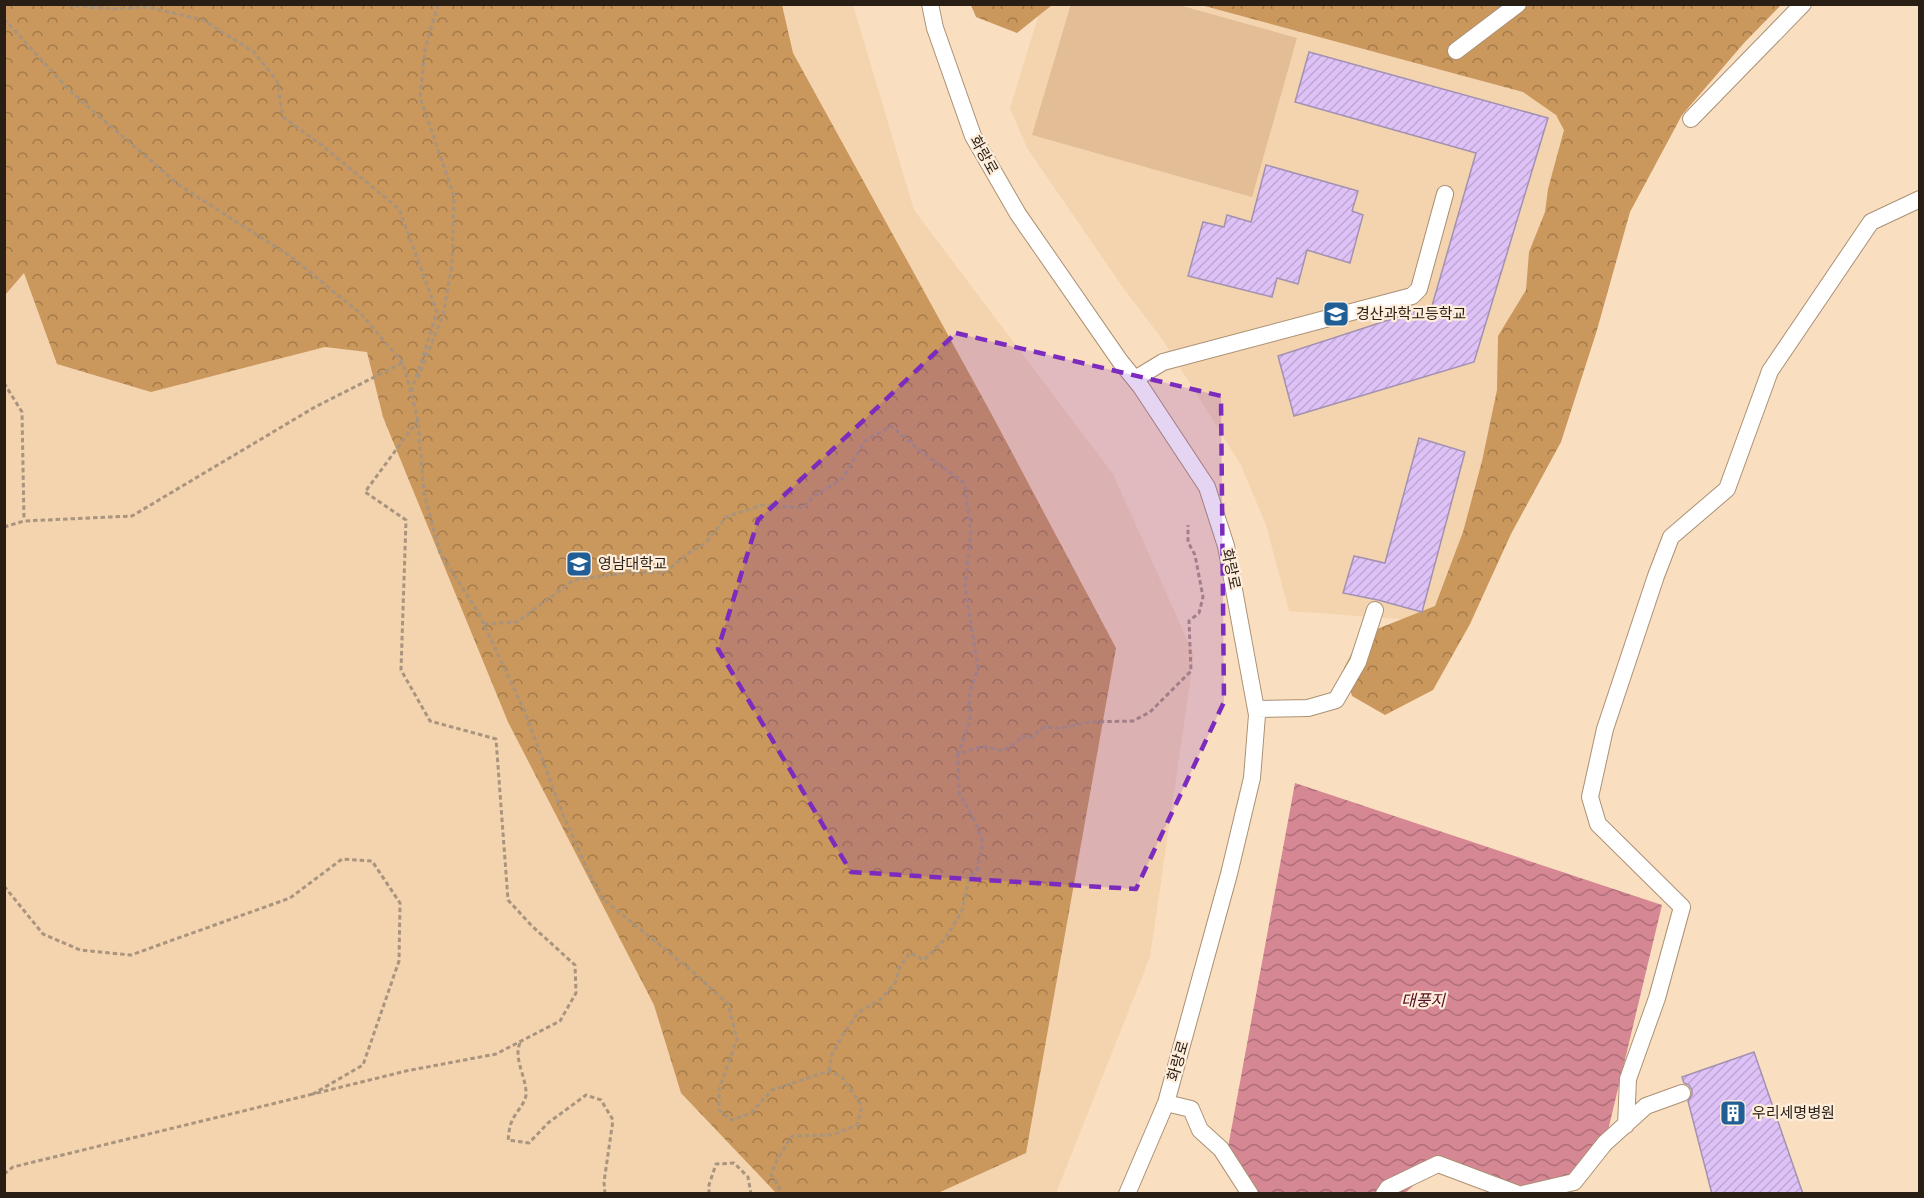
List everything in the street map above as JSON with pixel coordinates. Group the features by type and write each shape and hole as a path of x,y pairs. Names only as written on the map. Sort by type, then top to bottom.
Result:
{"street":[{"name":"화랑로","path":"930,4 934,28 973,136 1018,214 1120,361 1135,379 1207,487 1226,546 1257,715 1247,799 1229,874 1166,1103 1127,1194"},
{"path":"1456,51 1518,4"},
{"path":"1692,119 1803,4"},
{"path":"1135,379 1163,362 1412,296 1419,289 1445,194"},
{"path":"1626,1125 1628,1078 1657,998 1682,907 1598,824 1590,797 1605,729 1671,537 1727,489 1770,371 1871,222 1920,199"},
{"path":"1256,709 1308,708 1336,700 1358,662 1375,610"},
{"path":"1524,1194 1574,1182 1605,1143 1646,1106 1682,1093"},
{"path":"1166,1103 1191,1110 1200,1130 1221,1149 1250,1194"},
{"path":"1384,1194 1388,1188 1438,1164 1518,1194"}],"path":[{"path":"53,4 113,9 147,7 203,20 254,52 277,81 283,117 324,147 399,209 437,312 411,394"},
{"path":"411,394 443,315 452,265 454,196 420,97 425,49 438,4"},
{"path":"4,19 70,91 95,113 179,185 290,256 360,314 403,363 418,420 424,493 440,553 484,624 525,712 563,815 603,899 693,972 728,1004 737,1039 719,1090 719,1110 732,1120 742,1117 751,1113 772,1090 829,1071 842,1077 862,1106 856,1125 832,1135 792,1136 771,1174 783,1194"},
{"path":"4,527 24,521 132,516 315,407 403,363"},
{"path":"4,383 22,412 24,521"},
{"path":"4,1174 13,1167 406,1071 496,1054 560,1021 576,993 575,964 532,926 508,900 496,739 430,721 401,670 406,520 365,492 418,420"},
{"path":"484,624 517,622 574,580 631,572 664,573 690,552 706,543 726,517 762,505 803,508 813,497 842,479 865,441 891,426 964,483 971,531 965,587 978,668 969,695 970,720 958,754 958,793 975,821 984,842 977,870 969,878 962,911 945,939 924,960 910,953 900,966 895,983 881,999 859,1012 844,1033 832,1054 829,1071"},
{"path":"958,754 982,746 1003,751 1018,741 1021,736 1032,737 1044,727 1061,728 1090,723 1133,721 1150,712 1191,671 1189,621 1199,613 1203,597 1195,555 1188,542 1188,525"},
{"path":"4,886 43,934 80,950 131,955 290,898 342,859 372,861 400,903 399,961 363,1065 313,1094"},
{"path":"521,1041 518,1048 526,1098 511,1122 508,1140 529,1143 548,1123 586,1095 601,1100 613,1120 604,1182 605,1194"},
{"path":"710,1194 709,1185 716,1164 734,1163 748,1177 751,1194"}],"highlighted area":[{"path":"956,333 1221,396 1224,702 1136,889 851,872 718,649 758,520"}],"shaded area":[{"name":"경산과학고등학교","path":"1042,4 1232,5 1589,104 1442,622 1289,611 1266,525 1241,465 1162,339 1124,289 1027,148 1010,108"},
{"path":"1071,4 1179,5 1297,38 1252,197 1032,135"},
{"name":"영남대학교","path":"5,5 853,5 914,210 1113,474 1194,655 1150,957 1056,1193 5,1194"}],"green space":[{"path":"5,4 782,5 793,53 992,415 1116,648 1026,1153 938,1193 776,1193 681,1093 654,1005 508,722 383,417 367,352 325,347 151,392 57,364 24,273 5,295"},
{"path":"971,5 1052,5 1017,33 976,17"},
{"path":"1201,5 1781,5 1744,43 1682,115 1630,212 1597,330 1561,442 1511,534 1470,624 1433,690 1385,715 1352,696 1344,668 1356,645 1377,629 1435,606 1463,532 1482,461 1497,390 1498,336 1526,290 1529,252 1545,212 1548,189 1564,130 1556,115 1523,92"}],"water":[{"name":"대풍지","path":"1295,783 1662,905 1605,1143 1574,1182 1524,1193 1438,1164 1405,1193 1246,1194 1224,1169"}],"building":[{"path":"1309,52 1548,118 1474,362 1294,416 1278,356 1432,306 1476,153 1295,102"},
{"path":"1266,165 1358,191 1352,211 1363,215 1350,263 1307,250 1298,284 1277,278 1272,297 1188,276 1203,222 1224,227 1227,215 1251,222"},
{"path":"1419,438 1465,452 1422,612 1343,593 1354,556 1385,563"},
{"name":"우리세명병원","path":"1754,1052 1803,1194 1712,1194 1688,1101 1692,1090 1684,1083 1682,1077"}],"place":[{"name":"경산과학고등학교","path":"1336,314"},
{"name":"영남대학교","path":"579,564"},
{"name":"우리세명병원","path":"1733,1113"}]}
